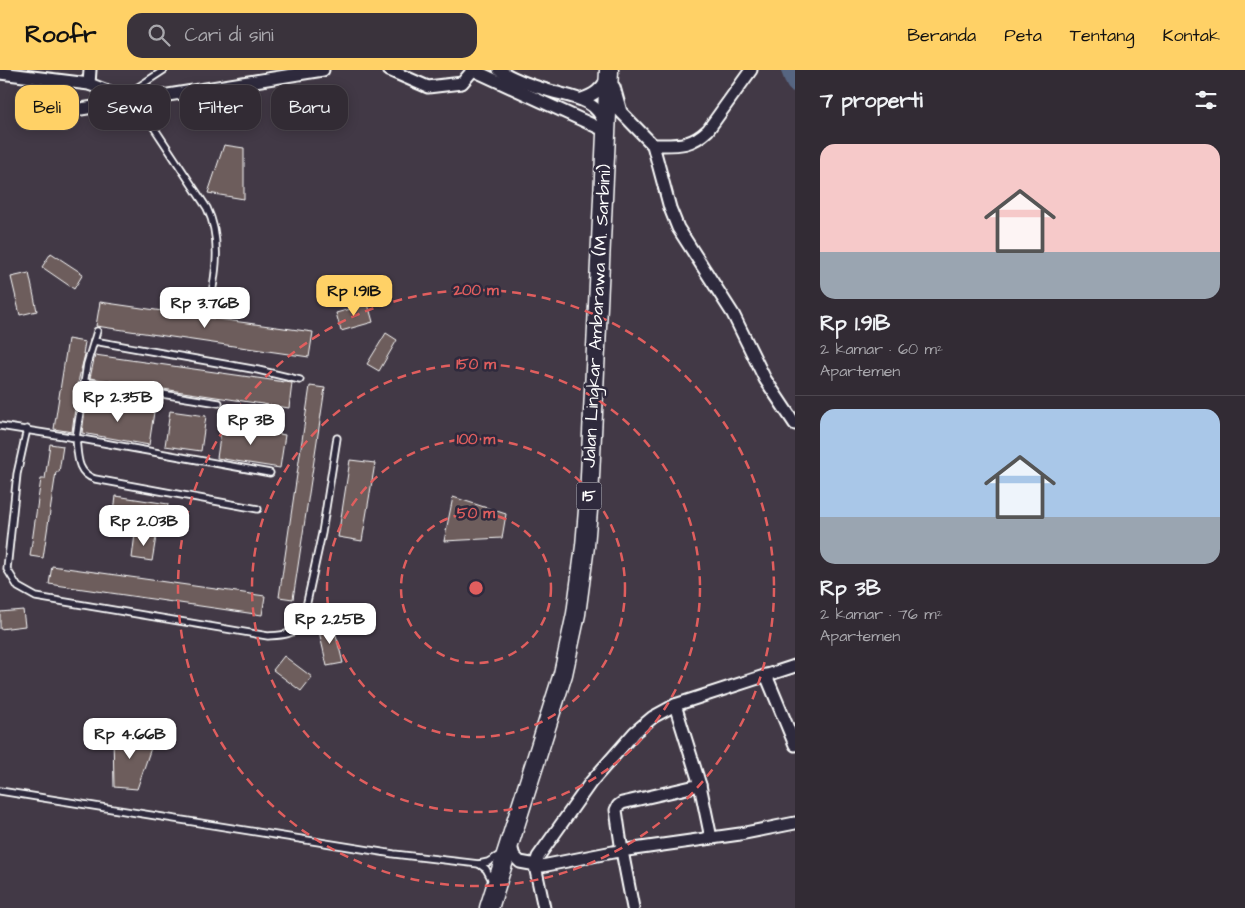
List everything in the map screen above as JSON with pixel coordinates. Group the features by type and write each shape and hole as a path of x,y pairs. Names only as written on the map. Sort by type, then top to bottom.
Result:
{"highway":[{"name":"Jalan Lingkar Ambarawa (M. Sarbini)","path":"489,908 563,674 577,604 589,498 610,72"}],"street":[{"path":"0,73 17,73 89,84 90,70"},
{"path":"170,92 323,70"},
{"path":"389,70 428,87 462,84 473,70 606,132"},
{"path":"499,70 540,88 582,100 598,110 603,118 606,132"},
{"path":"653,145 681,145 691,143 700,138 708,130 751,70"},
{"path":"582,100 598,92 610,72"},
{"path":"610,72 615,97 621,112 653,145 670,208 678,228 733,314 765,378 795,424"},
{"path":"81,109 89,107"},
{"path":"606,132 615,122 632,122"},
{"path":"544,908 535,866 538,857 590,782 635,732 653,717 675,705 795,666"},
{"path":"766,675 795,745"},
{"path":"675,705 700,785 711,838"},
{"path":"633,908 622,851 616,810 618,806 622,803 700,785"},
{"path":"508,846 520,862 535,866 795,823"},
{"path":"496,884 504,871 520,862"}],"lane":[{"path":"144,85 164,70"},
{"path":"155,130 213,221 216,239 214,284 208,314"},
{"path":"96,331 87,364 76,438 79,462 88,477 95,480 258,509"},
{"path":"94,341 258,370 300,380"},
{"path":"85,382 219,403"},
{"path":"0,426 27,429 270,473"},
{"path":"27,429 18,474 7,569 18,587 36,597 268,636 288,635 295,632 302,625 322,533 337,438"},
{"path":"0,791 394,854 479,864 497,858 508,846"},
{"path":"479,864 496,884"}],"building":[{"path":"224,145 244,148 244,199 208,193"},
{"path":"51,253 83,274 74,289 42,267"},
{"path":"29,273 37,311 20,315 11,277"},
{"path":"100,302 208,319 313,332 309,357 96,326"},
{"path":"368,304 373,322 341,331 336,313"},
{"path":"386,333 397,340 379,371 367,364"},
{"path":"68,339 85,342 83,354 85,354 79,378 72,432 54,429"},
{"path":"95,355 292,383 289,408 90,378"},
{"path":"310,386 325,388 293,599 279,597"},
{"path":"86,402 154,412 149,445 82,433"},
{"path":"170,411 206,416 201,451 165,446"},
{"path":"222,424 285,435 280,468 217,458"},
{"path":"50,444 63,446 59,472 56,472 43,558 30,556 41,479 45,479"},
{"path":"350,460 375,463 362,541 338,537"},
{"path":"116,496 168,504 166,519 114,512"},
{"path":"453,497 506,514 502,538 444,541"},
{"path":"135,534 156,537 152,561 132,558"},
{"path":"52,566 265,596 262,615 49,584"},
{"path":"23,610 25,626 0,629 0,612"},
{"path":"333,623 343,663 327,666 318,627"},
{"path":"284,656 312,677 301,691 273,670"},
{"path":"113,733 154,739 137,789 114,787"}],"waterway":[{"path":"790,70 795,83"}]}
